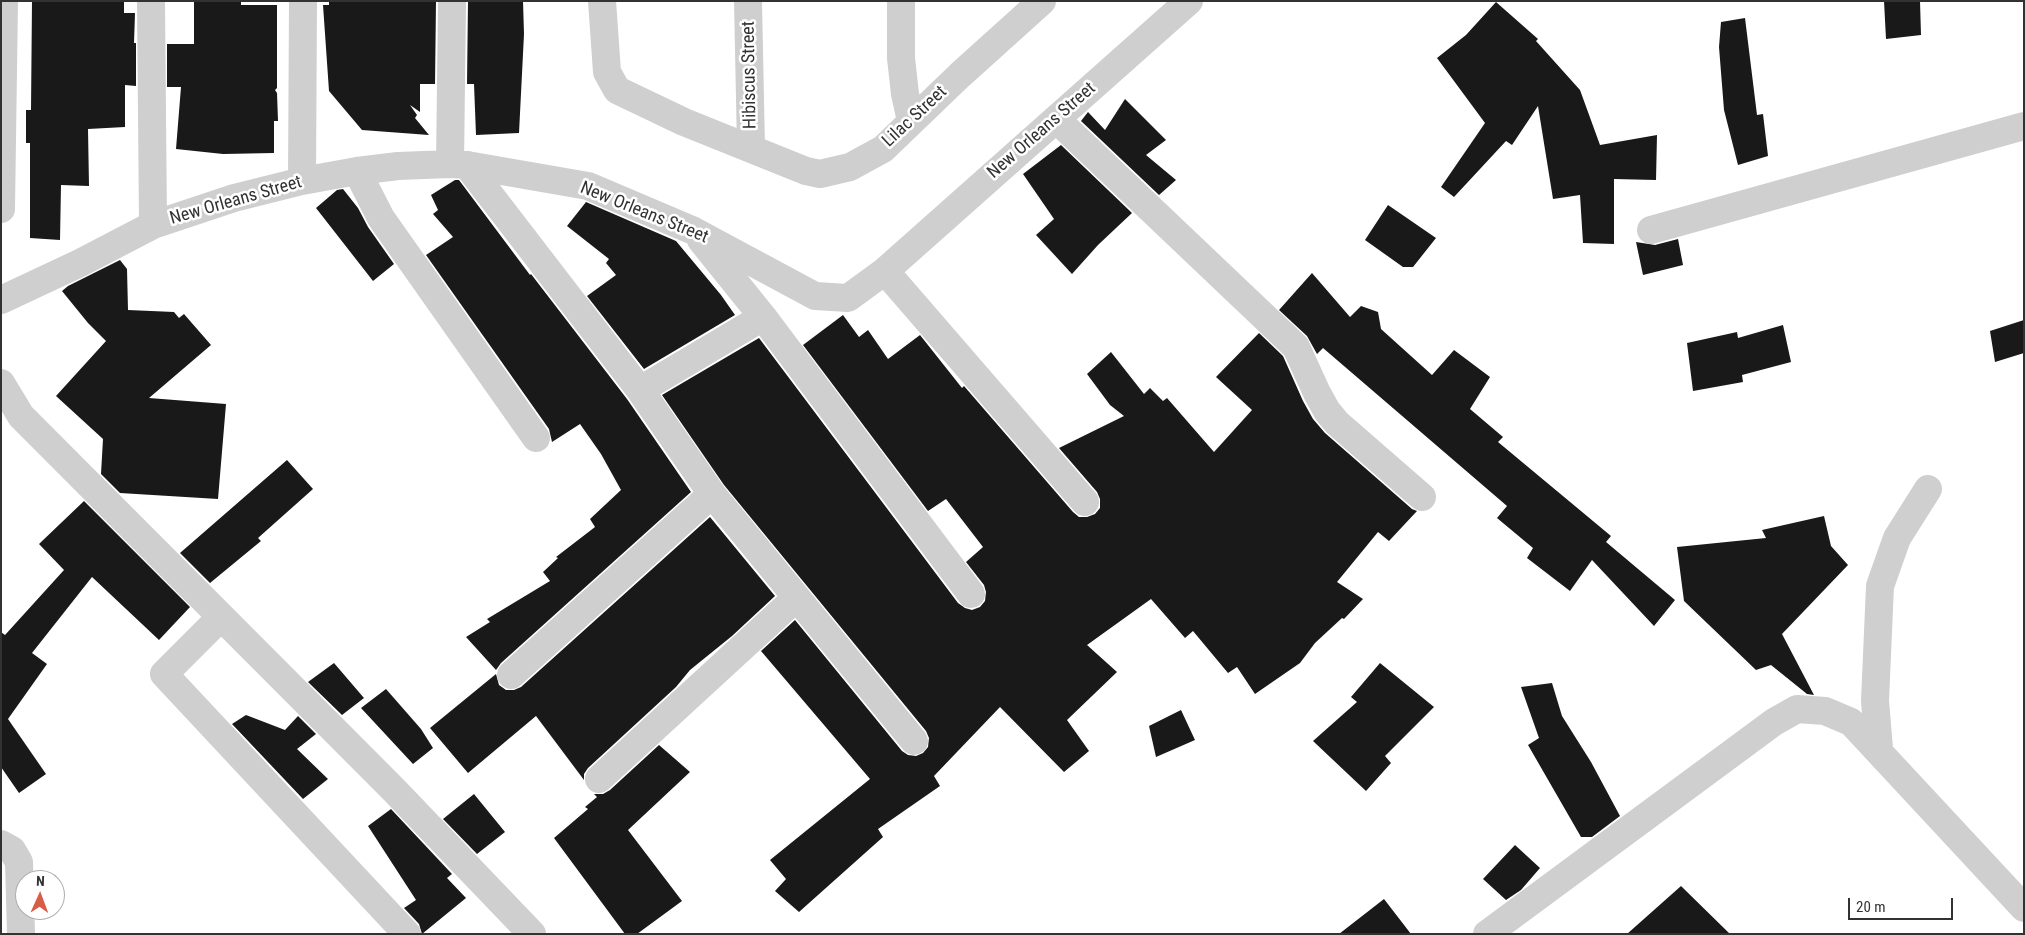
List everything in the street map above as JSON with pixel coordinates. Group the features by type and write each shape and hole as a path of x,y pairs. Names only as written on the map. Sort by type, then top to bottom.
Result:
{"street":[{"path":"152,1 153,225"},
{"path":"302,181 303,1"},
{"path":"452,1 459,164 640,390 712,494 914,741"},
{"name":"Lilac Street","path":"602,1 607,72 617,90 684,122 806,171 820,174 850,167 883,149 1042,1"},
{"name":"Hibiscus Street","path":"748,1 751,148"},
{"path":"901,1 901,58 905,94 911,121"},
{"name":"New Orleans Street","path":"1,300 80,263 153,225 234,198 302,181 356,171 398,166 459,164 588,186 694,231 815,296 848,298 885,271 1056,119 1159,12 1189,1"},
{"path":"1,209 3,17"},
{"path":"1056,119 1296,347 1312,384 1327,411 1338,423 1422,496"},
{"path":"1651,230 2024,126"},
{"path":"356,171 381,218 536,438"},
{"path":"694,231 763,317 971,594"},
{"path":"885,271 1085,502"},
{"path":"640,390 763,317"},
{"path":"1,383 21,416 394,790 532,934"},
{"path":"1878,749 1875,701 1880,586 1897,538 1928,489"},
{"path":"511,675 712,494"},
{"path":"599,778 796,598"},
{"path":"221,617 164,674 407,934"},
{"path":"1487,934 1774,722 1797,709 1825,711 1851,722 2024,908"},
{"path":"1,844 12,850 19,862 21,934"}],"building":[{"path":"32,1 124,1 124,13 135,13 136,86 125,85 125,127 88,129 89,186 61,185 60,240 30,238 30,143 26,143 26,110 31,110"},
{"path":"194,1 241,1 241,5 277,5 277,88 275,90 277,93 278,121 274,121 274,153 223,154 176,149 181,87 167,87 167,44 194,44"},
{"path":"329,1 436,1 435,84 420,84 420,112 410,105 417,115 415,118 429,135 362,130 329,91 323,5 329,5"},
{"path":"468,1 523,1 524,34 519,133 476,135 474,84 467,84"},
{"path":"1884,1 1920,1 1921,35 1886,39"},
{"path":"1496,2 1538,39 1536,41 1580,90 1600,145 1657,135 1656,180 1614,179 1614,244 1583,243 1580,195 1553,199 1538,106 1512,145 1506,141 1454,197 1441,187 1485,123 1437,58 1466,35"},
{"path":"1745,18 1757,115 1763,114 1768,156 1738,165 1724,110 1719,47 1721,22"},
{"path":"1125,99 1166,140 1146,155 1176,180 1159,195 1081,121 1088,112 1105,130"},
{"path":"1061,145 1132,213 1098,245 1072,274 1036,235 1054,219 1023,174"},
{"path":"455,180 459,180 627,399 691,492 501,663 496,670 466,637 490,622 487,619 550,581 543,572 558,558 556,557 595,527 590,519 621,490 601,454 580,424 552,442 549,429 426,255 453,237 433,214 438,210 431,195"},
{"path":"343,189 358,208 368,227 394,264 373,281 316,208 337,190"},
{"path":"586,202 676,241 721,295 735,315 644,369 587,296 616,275 606,263 609,259 567,226"},
{"path":"1388,205 1436,238 1413,267 1403,267 1365,240"},
{"path":"1678,239 1683,265 1643,275 1636,242 1655,245"},
{"path":"120,260 127,269 128,310 174,312 179,318 184,314 211,345 149,398 226,404 218,499 120,493 101,474 103,439 56,396 106,341 88,323 62,291 68,286"},
{"path":"1312,273 1350,317 1361,306 1378,312 1381,329 1432,375 1454,350 1490,377 1470,409 1503,437 1498,442 1611,536 1606,542 1675,600 1654,626 1592,560 1570,591 1527,558 1533,548 1497,518 1507,506 1323,348 1317,354 1307,336 1279,310"},
{"path":"843,315 859,337 868,330 888,359 920,335 962,388 964,386 1079,517 1095,514 1100,508 1100,499 1097,492 1059,448 1124,416 1110,405 1087,374 1111,352 1144,394 1150,388 1163,401 1167,398 1214,452 1252,410 1216,377 1259,333 1283,356 1303,401 1313,419 1325,433 1412,509 1417,511 1389,541 1378,532 1337,582 1363,599 1344,619 1342,618 1315,643 1300,663 1255,694 1237,667 1228,673 1193,631 1185,638 1151,599 1087,645 1117,672 1067,720 1089,751 1064,772 1000,707 934,776 940,786 878,829 883,837 799,912 775,891 786,879 770,860 870,779 761,651 795,620 902,751 908,755 916,756 923,753 928,747 929,738 926,731 724,485 662,395 759,338 958,603 972,610 980,607 985,601 986,592 984,585 966,562 983,547 946,499 928,511 803,345"},
{"path":"2024,320 2024,353 1995,362 1990,331"},
{"path":"1783,325 1791,362 1742,375 1743,382 1693,391 1687,343 1737,332 1738,338"},
{"path":"287,460 313,489 258,538 261,541 210,583 180,553"},
{"path":"84,501 190,607 159,640 92,577 32,653 47,664 8,719 46,774 19,793 1,767 1,632 5,635 64,570 39,544"},
{"path":"1824,516 1831,546 1848,565 1782,634 1814,695 1807,694 1771,665 1756,670 1684,601 1677,547 1766,538 1762,530"},
{"path":"710,517 775,596 732,636 690,670 676,687 588,768 584,774 584,780 536,716 468,773 430,728 496,674 499,685 506,690 514,690 521,687"},
{"path":"334,663 364,698 342,715 308,682"},
{"path":"1380,663 1434,707 1385,756 1391,763 1366,791 1313,741 1357,702 1351,697"},
{"path":"1552,683 1562,716 1591,762 1620,816 1592,837 1581,837 1528,745 1539,738 1521,687"},
{"path":"386,689 421,729 433,748 413,764 361,708"},
{"path":"1181,710 1195,740 1156,757 1149,726"},
{"path":"246,715 285,730 298,716 316,734 297,749 328,779 303,799 232,724"},
{"path":"659,745 690,772 628,830 682,901 637,934 625,934 554,838 588,809 585,807 597,797 594,794 603,794 610,790"},
{"path":"474,794 505,832 477,854 443,819"},
{"path":"391,809 452,874 447,878 466,898 422,934 419,924 404,908 416,900 368,826"},
{"path":"1515,845 1540,868 1521,890 1506,900 1483,879"},
{"path":"1681,886 1730,934 1627,934"},
{"path":"1384,899 1411,934 1339,934"}]}
